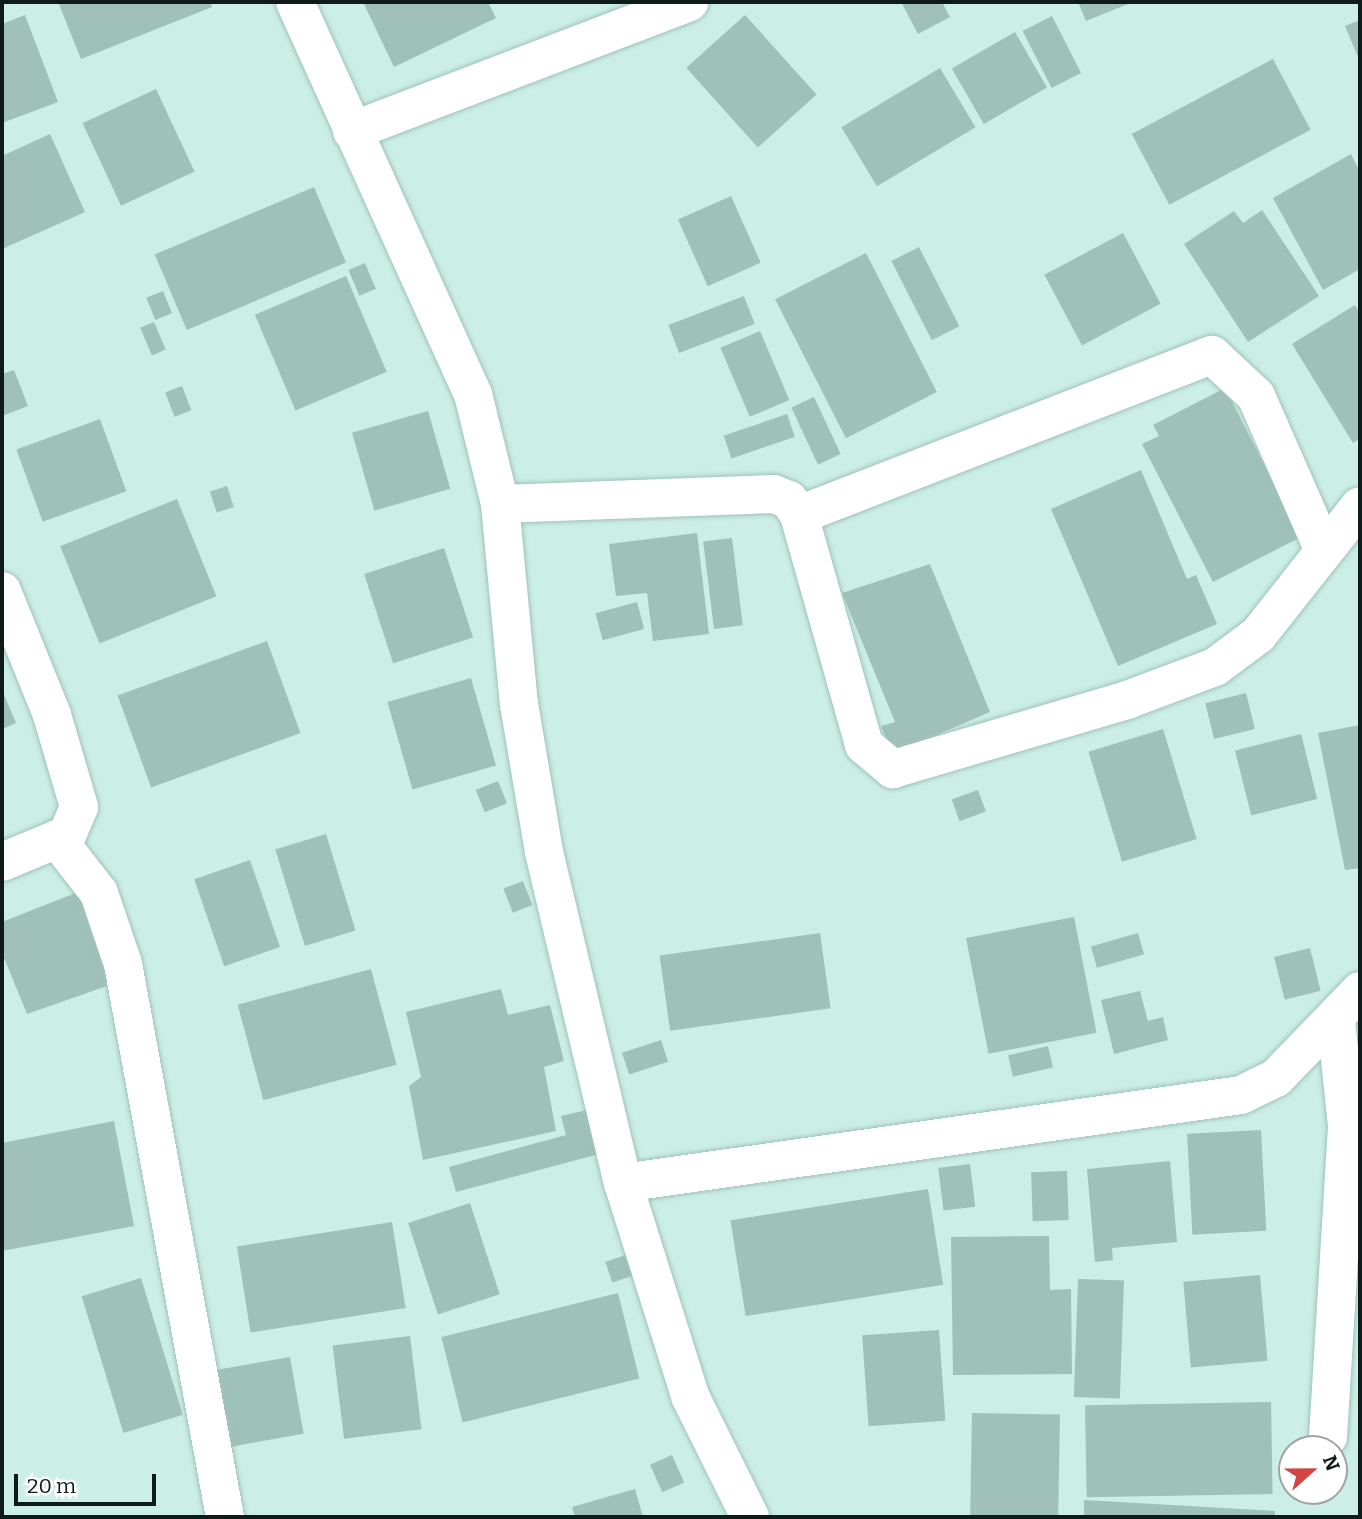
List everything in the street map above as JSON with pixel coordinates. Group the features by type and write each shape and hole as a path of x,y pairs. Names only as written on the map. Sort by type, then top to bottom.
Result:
{"street":[{"path":"295,2 473,394 500,504 519,704 544,852 623,1183 690,1396 750,1517"},
{"path":"352,131 689,2"},
{"path":"799,515 1212,355 1256,396 1322,546"},
{"path":"500,504 774,494 789,500 799,515 864,745 893,769 1127,700 1215,667 1258,635 1322,546 1360,506"},
{"path":"2,592 52,715 79,807 67,835 2,862"},
{"path":"57,839 99,893 123,964 225,1517"},
{"path":"623,1183 1241,1095 1276,1078 1336,1022 1360,991"},
{"path":"1328,1435 1347,1126 1336,1022"}],"building":[{"path":"58,2 210,2 212,7 81,59"},
{"path":"363,2 488,2 496,18 394,67"},
{"path":"901,2 942,2 950,17 918,34"},
{"path":"1078,2 1133,2 1086,21"},
{"path":"25,15 58,102 2,123 2,24"},
{"path":"745,15 817,95 758,147 686,68"},
{"path":"1052,16 1081,73 1052,88 1023,31"},
{"path":"1360,20 1360,62 1345,26"},
{"path":"1015,32 1047,87 984,124 952,68"},
{"path":"1273,59 1311,130 1169,205 1132,134"},
{"path":"940,68 976,127 877,186 841,127"},
{"path":"156,89 194,171 121,206 83,123"},
{"path":"50,134 85,212 2,249 2,156"},
{"path":"1351,154 1360,172 1360,269 1323,290 1273,198"},
{"path":"314,187 346,262 187,330 155,255"},
{"path":"731,196 761,263 708,286 678,220"},
{"path":"1262,210 1319,296 1248,342 1184,244 1234,211 1243,223"},
{"path":"1123,233 1161,304 1082,345 1044,275"},
{"path":"919,247 959,326 932,340 891,261"},
{"path":"866,253 937,392 846,438 775,299"},
{"path":"365,263 376,289 359,296 348,270"},
{"path":"346,276 387,372 296,410 255,315"},
{"path":"163,291 172,313 155,320 146,298"},
{"path":"744,296 755,324 679,353 668,325"},
{"path":"1355,305 1360,314 1360,439 1353,443 1292,344"},
{"path":"154,322 166,350 152,355 140,328"},
{"path":"760,331 789,400 750,417 720,348"},
{"path":"14,370 28,406 2,416 2,374"},
{"path":"182,386 191,410 175,417 165,392"},
{"path":"1225,388 1301,537 1213,582 1142,444 1159,436 1153,425"},
{"path":"814,397 841,454 818,465 791,408"},
{"path":"428,411 450,489 374,511 352,433"},
{"path":"787,414 795,437 731,459 724,436"},
{"path":"100,419 126,491 43,522 16,449"},
{"path":"1141,470 1187,579 1196,575 1217,624 1118,666 1051,509"},
{"path":"227,486 234,507 217,512 210,492"},
{"path":"177,499 216,596 100,644 60,546"},
{"path":"697,533 709,634 653,641 647,593 616,596 609,544"},
{"path":"732,538 743,625 714,629 703,542"},
{"path":"444,548 473,637 393,663 364,574"},
{"path":"930,564 990,712 893,754 881,726 895,722 842,593"},
{"path":"637,602 644,629 603,640 595,613"},
{"path":"267,641 301,733 151,787 118,695"},
{"path":"471,678 496,765 412,789 387,702"},
{"path":"2,690 16,723 2,729"},
{"path":"1246,693 1255,729 1214,739 1205,703"},
{"path":"1360,725 1360,868 1345,870 1318,733"},
{"path":"1163,729 1197,839 1122,862 1088,752"},
{"path":"1301,734 1317,799 1251,815 1235,750"},
{"path":"498,781 507,803 485,812 476,790"},
{"path":"978,790 986,812 960,821 952,800"},
{"path":"326,834 356,931 305,946 275,849"},
{"path":"250,860 280,947 224,966 194,879"},
{"path":"523,881 532,905 513,913 503,889"},
{"path":"78,892 110,985 27,1014 2,953 2,922"},
{"path":"1074,917 1097,1033 989,1054 966,938"},
{"path":"820,933 831,1008 670,1031 660,956"},
{"path":"1138,933 1144,954 1097,968 1091,947"},
{"path":"1310,948 1321,991 1285,1000 1274,957"},
{"path":"371,969 397,1065 263,1100 238,1005"},
{"path":"501,989 508,1015 550,1005 564,1061 544,1067 556,1131 423,1160 409,1086 421,1077 406,1012"},
{"path":"1140,991 1148,1021 1163,1017 1168,1040 1114,1054 1101,1000"},
{"path":"661,1040 668,1062 629,1075 622,1053"},
{"path":"1048,1046 1053,1067 1013,1077 1008,1055"},
{"path":"591,1109 603,1153 456,1192 449,1167 566,1135 561,1116"},
{"path":"114,1121 134,1226 2,1251 2,1143"},
{"path":"1261,1130 1266,1231 1192,1235 1187,1134"},
{"path":"1170,1161 1177,1242 1112,1248 1113,1260 1095,1262 1087,1169"},
{"path":"970,1164 975,1207 943,1211 938,1168"},
{"path":"1067,1171 1069,1220 1033,1221 1031,1172"},
{"path":"928,1189 943,1285 746,1316 730,1220"},
{"path":"470,1203 500,1294 438,1314 408,1223"},
{"path":"392,1222 406,1308 251,1332 237,1247"},
{"path":"1049,1236 1050,1290 1071,1289 1072,1374 953,1375 951,1237"},
{"path":"632,1253 639,1274 612,1283 605,1262"},
{"path":"1260,1275 1267,1361 1191,1367 1183,1282"},
{"path":"141,1278 183,1415 124,1433 82,1296"},
{"path":"1078,1279 1124,1281 1120,1399 1074,1397"},
{"path":"618,1293 639,1378 463,1422 441,1337"},
{"path":"939,1330 945,1421 869,1426 862,1335"},
{"path":"410,1336 421,1429 344,1439 333,1346"},
{"path":"290,1357 304,1434 231,1447 217,1370"},
{"path":"1271,1402 1273,1494 1087,1497 1085,1405"},
{"path":"972,1413 1060,1415 1058,1517 970,1517"},
{"path":"672,1455 684,1482 662,1492 650,1465"},
{"path":"635,1489 643,1517 575,1517 572,1507"},
{"path":"1084,1500 1275,1511 1275,1517 1084,1517"}]}
